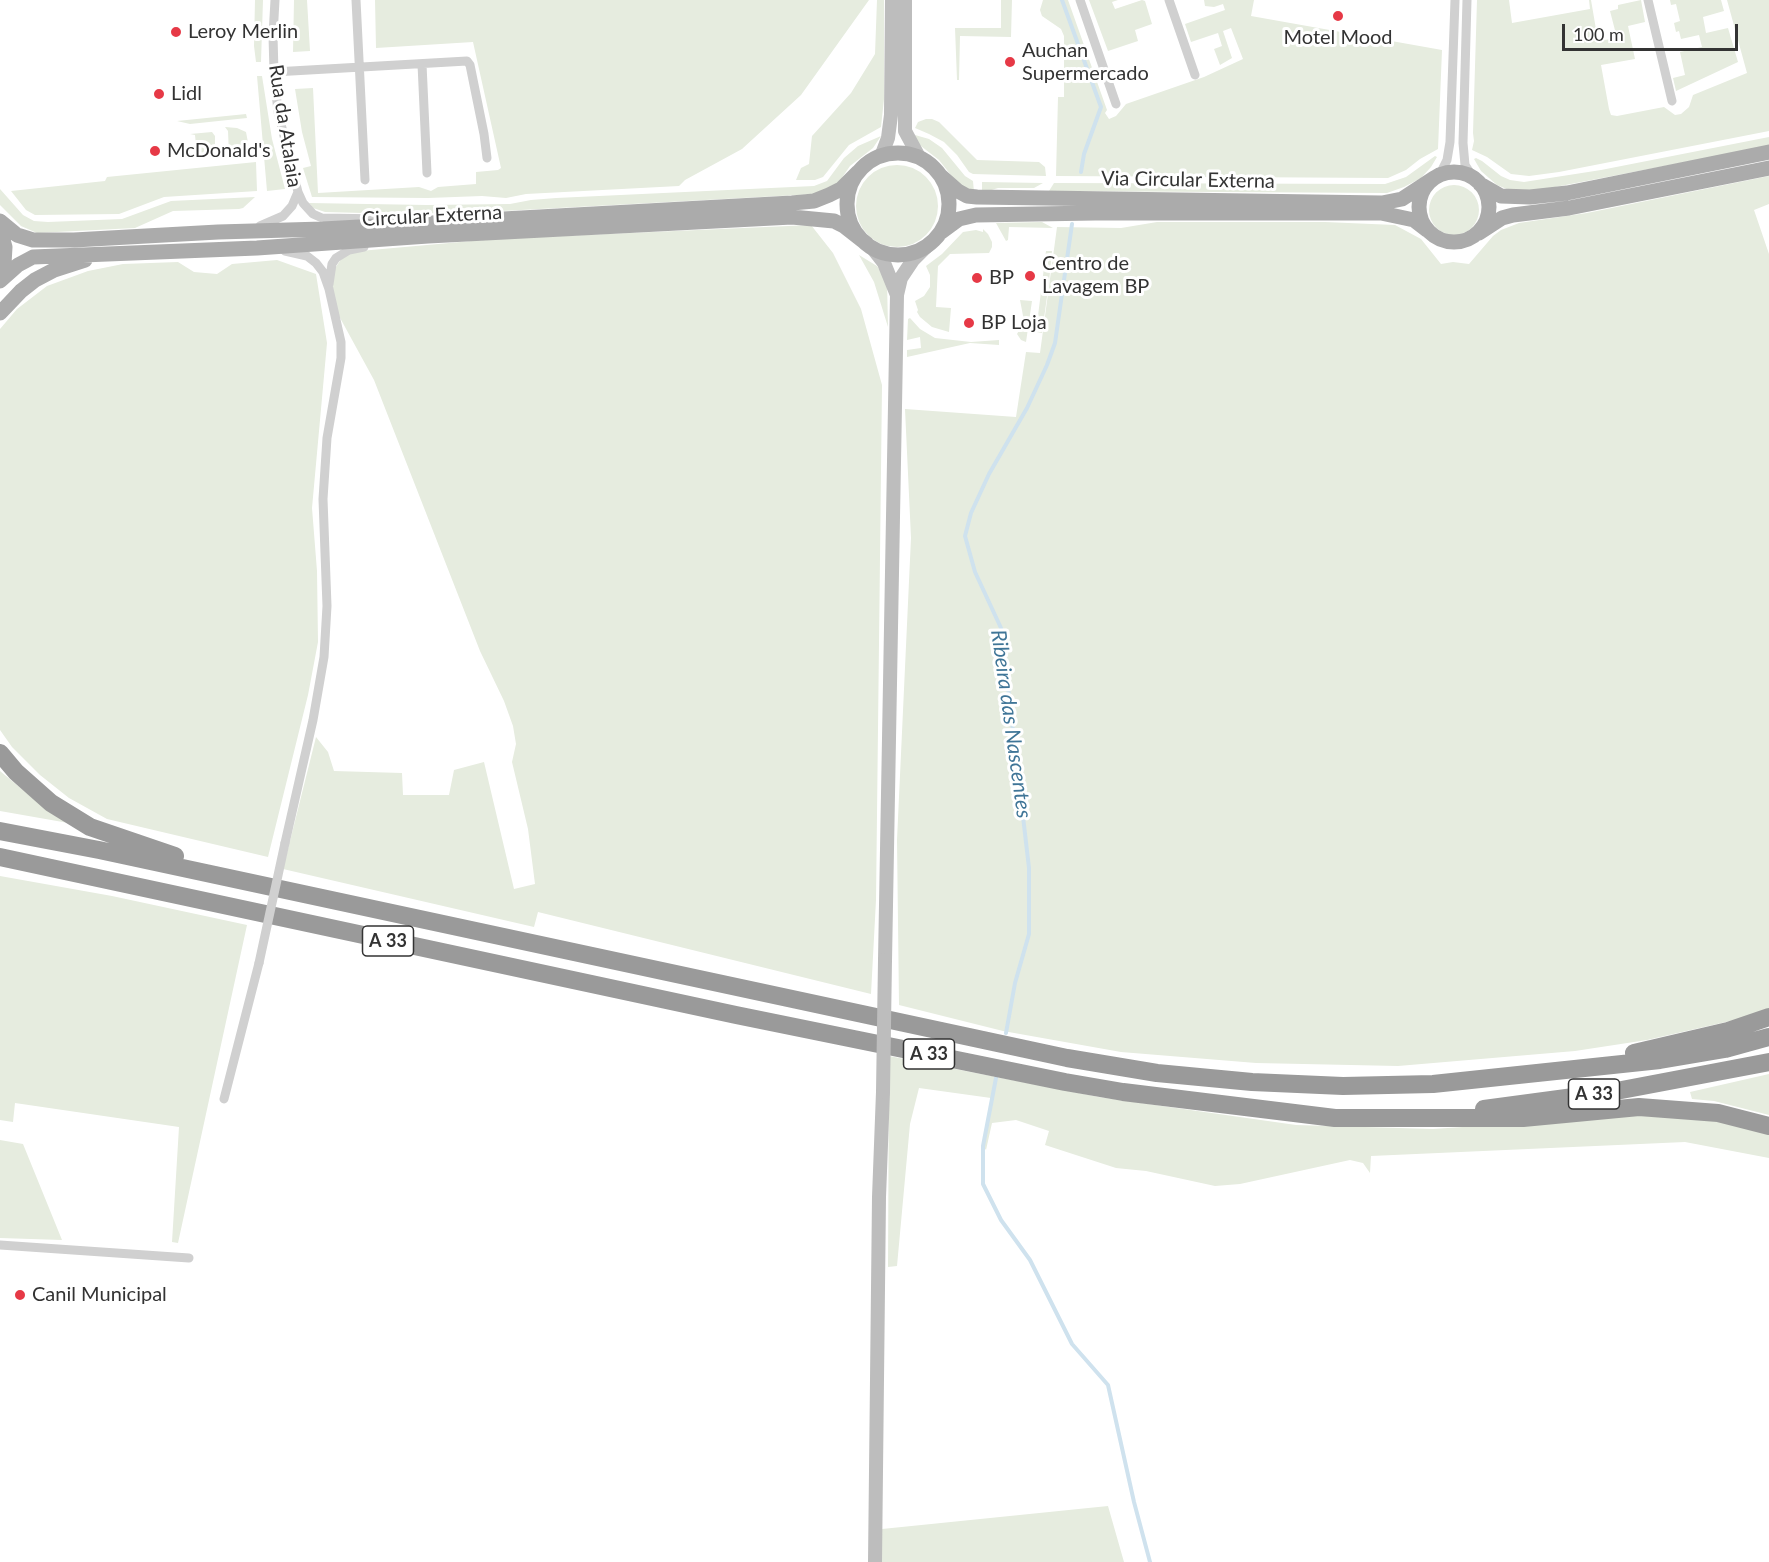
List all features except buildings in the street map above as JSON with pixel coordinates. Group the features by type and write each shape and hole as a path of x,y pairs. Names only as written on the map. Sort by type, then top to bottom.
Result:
{"highway":[{"path":"0,753 16,772 51,803 90,827 253,883"},
{"name":"A 33","path":"0,831 99,850 1067,1058 1157,1073 1252,1082 1343,1086 1432,1084 1660,1060 1725,1049 1769,1037"},
{"name":"A 33","path":"0,857 464,958 1065,1082 1123,1092 1335,1118 1416,1118 1611,1092 1769,1062"},
{"path":"0,862 40,865"},
{"path":"1554,1072 1728,1031 1769,1017"},
{"path":"1416,1118 1523,1118 1639,1107 1718,1113 1769,1126"}],"main road":[{"path":"882,154 890,132 892,0"},
{"path":"905,0 904,123 905,131 919,157"},
{"path":"875,1562 879,1220 897,295 901,278 913,260 940,233 950,205 946,185 928,162 899,152 882,154 870,160 858,172 848,193 848,213 855,232 884,263 897,295"},
{"path":"1769,152 1567,193 1530,197 1501,196 1468,175 1456,172 1436,177 1425,187 1420,197 1419,207 1426,230 1444,241 1456,243 1468,240 1502,218 1513,215 1569,208 1769,168"},
{"name":"Circular Externa","path":"0,281 18,265 33,257 257,248 431,229 814,201 841,189 858,172"},
{"name":"Via Circular Externa","path":"941,176 958,191 977,198 1382,203 1402,199 1436,177"},
{"path":"1477,181 1486,193 1489,205 1486,222 1479,233"},
{"name":"Via Circular Externa","path":"940,233 959,219 976,215 1095,213 1382,213 1414,220 1426,230"},
{"name":"Circular Externa","path":"0,221 17,235 33,240 74,240 218,232 431,229 792,217 834,221 844,226 870,247"},
{"path":"0,229 5,248 4,264 0,275"},
{"path":"870,247 897,256 907,255 926,247"},
{"path":"0,313 35,280 72,263 106,254"}],"street":[{"name":"Rua da Atalaia","path":"218,232 266,225 283,216 292,206 298,192 279,112 274,72 275,0"},
{"path":"356,0 365,180"},
{"path":"1080,0 1116,104"},
{"path":"1169,0 1195,75"},
{"path":"1436,177 1447,160 1450,142 1455,0"},
{"path":"1467,0 1463,143 1465,165 1477,181"},
{"path":"1648,0 1672,101"},
{"path":"274,72 467,62 470,66 487,158"},
{"path":"422,64 427,174"},
{"name":"Circular Externa","path":"298,192 306,209 322,218 404,218 431,229"},
{"path":"329,289 332,264 341,254 356,248 411,243 431,229"},
{"path":"224,1099 259,963 313,720 324,657 327,606 323,499 327,438 341,358 329,289 323,272 307,256 257,248"},
{"path":"0,1245 189,1258"}],"shaded area":[{"path":"255,0 263,0 261,62 256,62 254,46"},
{"path":"294,0 307,0 310,51 293,52"},
{"path":"375,0 869,0 801,95 742,149 685,180 679,186 526,194 506,198 482,196 312,197 303,168 311,166 302,132 295,89 313,88 318,193 419,187 431,191 438,187 476,184 476,172 501,168 473,42 376,48"},
{"path":"877,0 884,0 884,99 881,127 849,145 823,177 815,180 796,180 801,168 809,164 812,136 851,93 875,54"},
{"path":"1001,0 1012,0 1011,37 960,36 959,80 957,80 955,28 1001,28"},
{"path":"1043,0 1068,0 1107,110 1105,113 1109,119 1116,116 1126,104 1204,77 1243,59 1231,28 1223,31 1232,58 1220,65 1214,49 1222,46 1218,33 1191,42 1185,24 1225,10 1223,4 1214,7 1205,6 1204,0 1254,0 1251,16 1442,50 1438,149 1406,170 1388,178 1056,176 1058,97 1064,97 1064,36 1061,29 1042,16 1040,10"},
{"path":"1089,0 1118,0 1112,2 1115,9 1145,1 1152,24 1135,30 1138,41 1108,51"},
{"path":"1477,0 1509,0 1512,23 1590,9 1589,0 1591,0 1598,41 1617,38 1610,11 1618,9 1618,5 1641,0 1645,22 1628,26 1635,59 1601,65 1609,109 1611,115 1617,116 1664,107 1675,115 1681,114 1689,107 1693,95 1747,73 1727,0 1769,0 1769,131 1559,172 1529,176 1511,174 1487,157 1472,150"},
{"path":"1670,0 1721,0 1724,11 1703,17 1706,33 1728,28 1738,62 1676,91 1673,78 1685,75 1680,52 1702,47 1699,35 1681,39 1679,31 1676,32 1674,23 1680,21 1676,4 1671,5"},
{"path":"257,76 262,76 272,139 285,189 267,191"},
{"path":"246,114 247,118 190,124 177,121"},
{"path":"926,119 939,122 977,160 1039,162 1045,167 1046,176 973,174 944,142 915,128 918,122"},
{"path":"225,127 237,128 246,132 250,153 229,155 228,131"},
{"path":"212,132 215,136 215,152 208,157 192,159 192,156 197,155 195,135 190,134"},
{"path":"915,135 929,139 942,148 965,176 973,181 974,192 958,184 939,160 917,143"},
{"path":"881,136 873,148 850,166 837,185 816,194 484,212 401,214 325,212 313,208 309,203 510,204 556,198 814,186 827,181 844,158 858,146"},
{"path":"1769,137 1769,146 1529,192 1509,190 1497,185 1481,171 1474,159 1482,161 1501,176 1524,182 1601,170"},
{"path":"1435,156 1437,157 1431,167 1421,178 1387,193 1049,191 1054,183 1385,184 1406,177"},
{"path":"256,162 257,191 164,197 119,214 35,215 26,210 11,191 105,181 107,177"},
{"path":"897,165 913,168 926,177 935,190 938,206 935,222 926,235 913,244 897,247 881,244 868,235 859,222 856,206 859,190 868,177 881,168"},
{"path":"1769,176 1769,204 1754,210 1769,254 1769,1010 1761,1014 1647,1040 1575,1051 1398,1066 1256,1063 1121,1052 1003,1031 899,1005 897,840 911,538 905,409 1016,417 1026,352 1040,353 1057,227 1121,228 1157,222 1325,222 1395,225 1421,239 1441,264 1453,262 1469,264 1493,236 1519,223 1587,213"},
{"path":"982,182 1043,183 1034,188 998,188 982,193"},
{"path":"1454,185 1468,189 1475,196 1479,210 1475,224 1468,231 1454,235 1440,231 1433,224 1429,210 1433,196 1440,189"},
{"path":"0,189 23,215 34,221 48,222 122,219 171,201 255,197 243,208 173,211 135,228 37,233 21,226 0,205"},
{"path":"1042,222 1053,228 1009,227 1006,241 996,223"},
{"path":"811,225 833,253 861,309 882,385 876,900 871,994 538,912 534,927 283,869 316,737 328,752 334,771 402,773 403,795 449,795 454,770 484,762 514,889 535,884 528,829 512,762 516,744 513,726 504,701 480,651 374,380 339,316 331,289 332,273 343,256 360,251 494,239"},
{"path":"983,229 992,242 989,253 950,254 938,266 936,307 951,308 949,332 932,327 920,317 915,301 924,296 930,287 930,275 926,266 942,254 963,232 976,230 983,232"},
{"path":"1046,251 1052,251 1042,333 1036,332"},
{"path":"859,255 877,266 887,281 888,327 874,282"},
{"path":"277,260 316,274 327,343 312,508 317,571 318,642 308,695 268,857 107,819 69,798 40,775 12,747 0,730 0,329 17,309 47,286 88,271 123,264 178,262 194,272 217,274 232,264"},
{"path":"1020,300 1032,301 1026,342 1021,340 1017,334 1024,321"},
{"path":"910,318 920,329 935,338 971,342 999,340 999,345 970,343 907,357 907,350 921,348 920,337 907,340 908,319"},
{"path":"0,771 35,800 74,824 0,811"},
{"path":"0,876 112,896 247,925 178,1243 172,1242 179,1127 15,1103 13,1122 0,1120"},
{"path":"889,1056 1099,1097 1296,1125 1433,1129 1582,1119 1636,1112 1714,1118 1769,1132 1769,1158 1685,1142 1371,1156 1370,1173 1363,1163 1350,1160 1240,1184 1215,1186 1146,1171 1116,1168 1045,1145 1049,1131 1016,1120 992,1123 986,1150 983,1146 991,1098 919,1088 910,1124 897,1266 888,1267"},
{"path":"1769,1074 1769,1115 1714,1101 1692,1099 1690,1092"},
{"path":"0,1140 23,1144 62,1240 0,1238"},
{"path":"1108,1506 1124,1562 882,1562 882,1529"}],"waterway":[{"name":"Ribeira das Nascentes","path":"1062,0 1101,107 1084,154 1081,172"},
{"name":"Ribeira das Nascentes","path":"1006,1033 1015,983 1029,934 1029,868 1001,628 975,572 965,536 971,513 989,474 1027,408 1055,343 1072,224"},
{"name":"Ribeira das Nascentes","path":"996,1078 983,1146 983,1184 1001,1220 1030,1260 1072,1344 1108,1385 1150,1562"}],"place":[{"name":"Motel Mood","path":"1338,16"},
{"name":"Leroy Merlin","path":"176,32"},
{"name":"Auchan Supermercado","path":"1010,62"},
{"name":"Lidl","path":"159,94"},
{"name":"McDonald's","path":"155,151"},
{"name":"Centro de Lavagem BP","path":"1030,276"},
{"name":"BP","path":"977,278"},
{"name":"BP Loja","path":"969,323"},
{"name":"Canil Municipal","path":"20,1295"}]}
